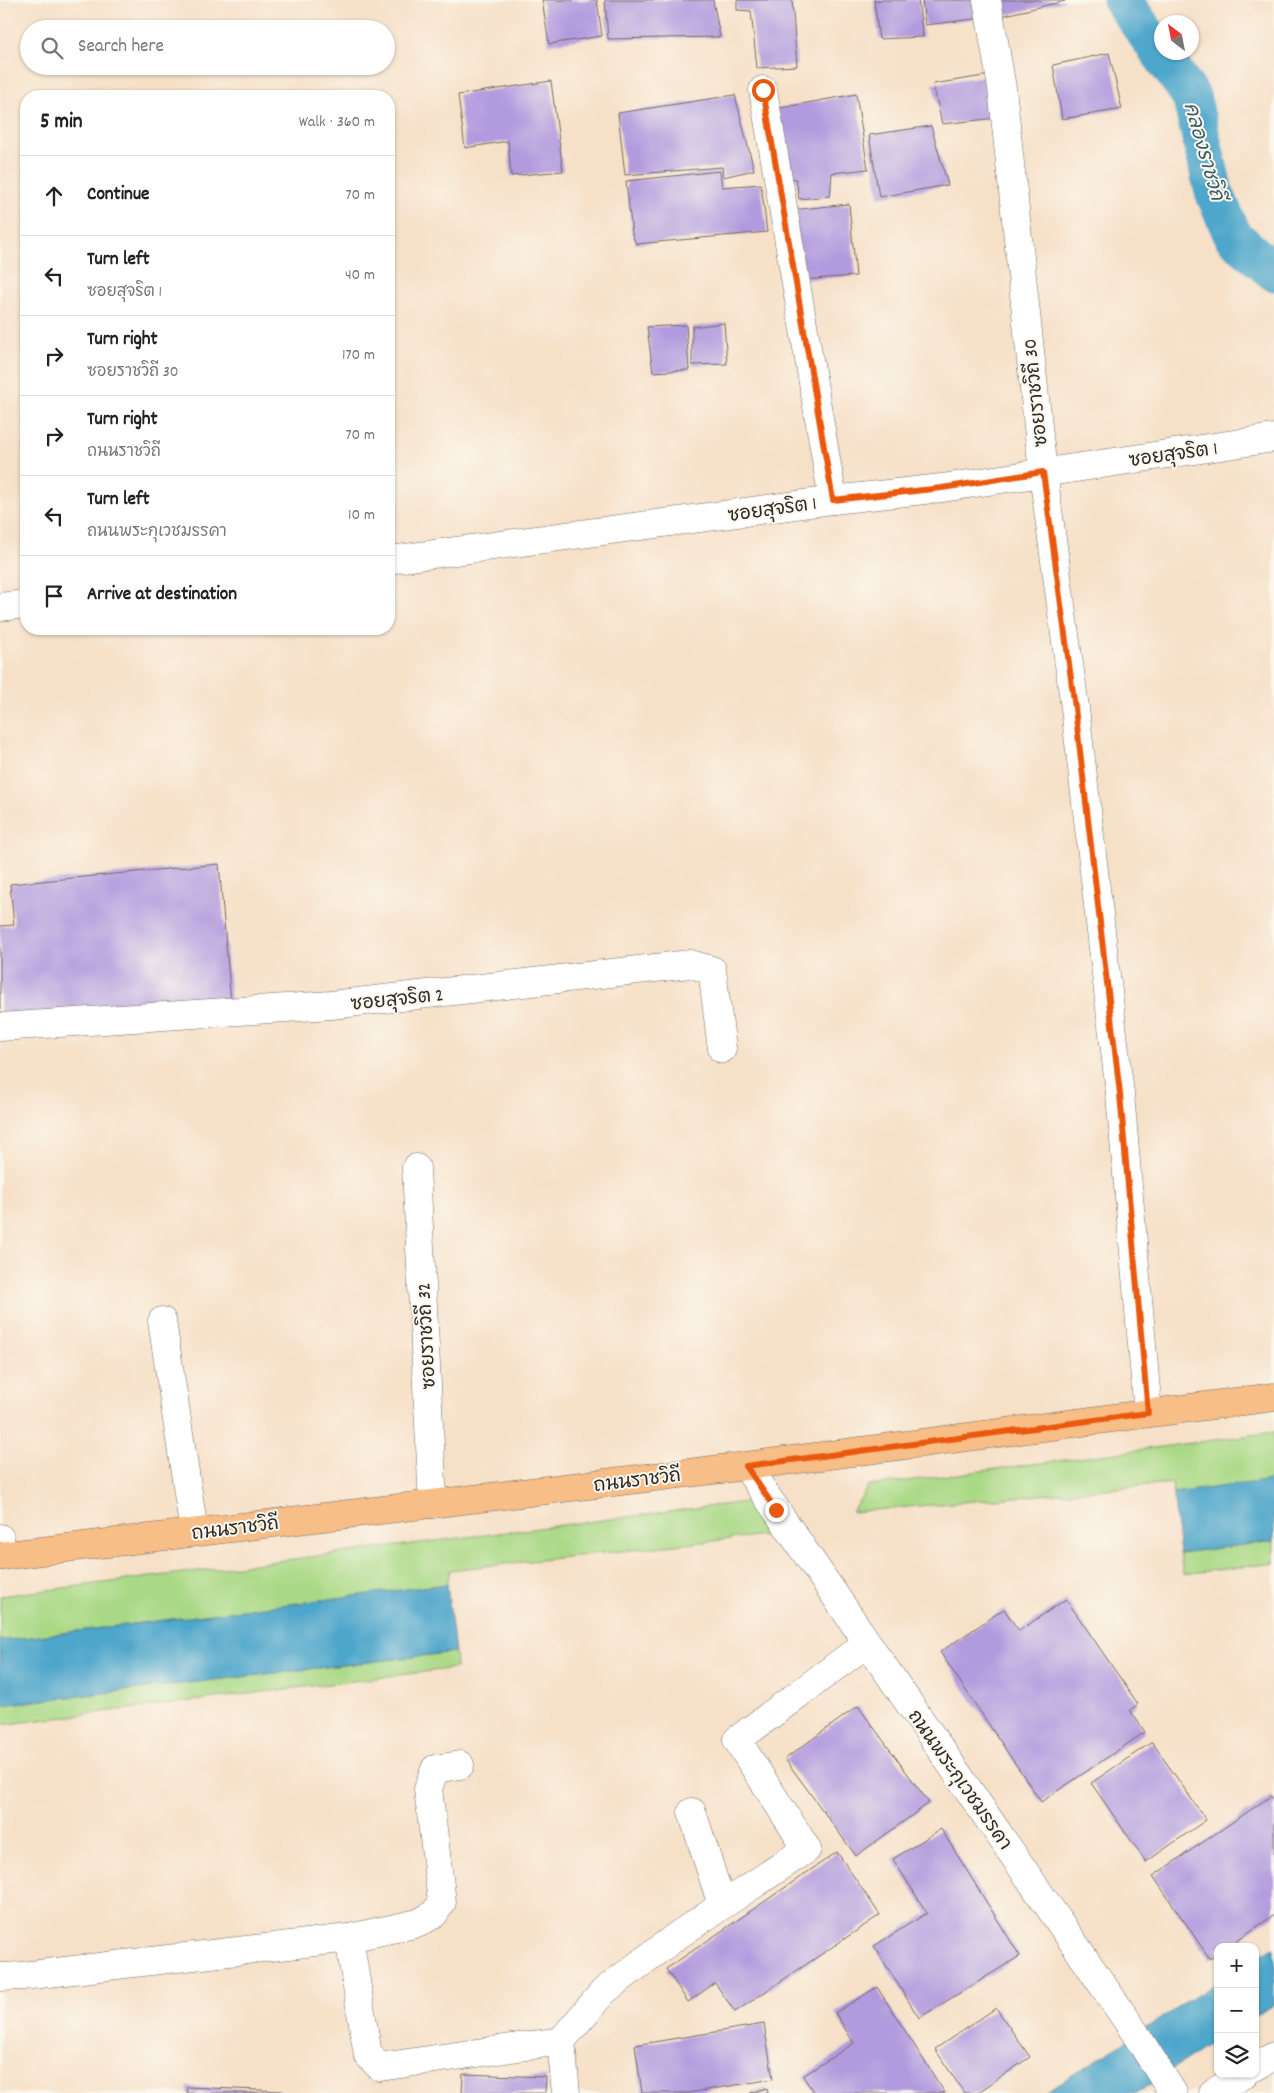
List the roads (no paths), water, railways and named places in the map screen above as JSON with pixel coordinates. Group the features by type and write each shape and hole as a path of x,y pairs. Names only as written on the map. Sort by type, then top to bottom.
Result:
{"main road":[{"name":"ถนนราชวิถี","path":"1,1550 194,1532 433,1504 746,1466 1274,1397"}],"street":[{"name":"ซอยราชวิถี 30","path":"987,0 1002,88 1043,472 1075,708 1120,1094 1148,1413"},
{"path":"763,90 833,500"},
{"name":"ซอยสุจริต 1","path":"395,559 833,500 942,488 1274,438"},
{"path":"0,607 20,605"},
{"name":"ซอยสุจริต 2","path":"0,1027 331,1005 690,964 712,970 722,1049"},
{"name":"ซอยราชวิถี 32","path":"416,1168 433,1504"},
{"path":"162,1321 194,1532"},
{"name":"ถนนพระกุเวชมรรคา","path":"746,1466 1130,2025 1173,2093"},
{"path":"349,1938 368,2055 380,2066 560,2040 604,1991 678,1935 807,1849 737,1740 867,1643"},
{"path":"0,1976 22,1976 349,1938 419,1923 434,1914 442,1902 428,1789 435,1769 460,1765"},
{"path":"692,1812 722,1905"},
{"path":"560,2040 566,2093"},
{"path":"1259,2065 1274,2056"},
{"path":"1213,2093 1237,2078"}],"water":[{"path":"1274,1480 1274,1541 1180,1553 1173,1493"},
{"path":"447,1584 455,1652 0,1705 0,1641"},
{"path":"1274,1947 1274,2005 1259,2014 1259,1988 1259,1956"},
{"path":"1214,1985 1214,2041 1137,2093 1044,2093"}],"waterway":[{"name":"คลองราชวิถี","path":"1122,0 1191,96 1214,192 1233,236 1274,272"}]}
